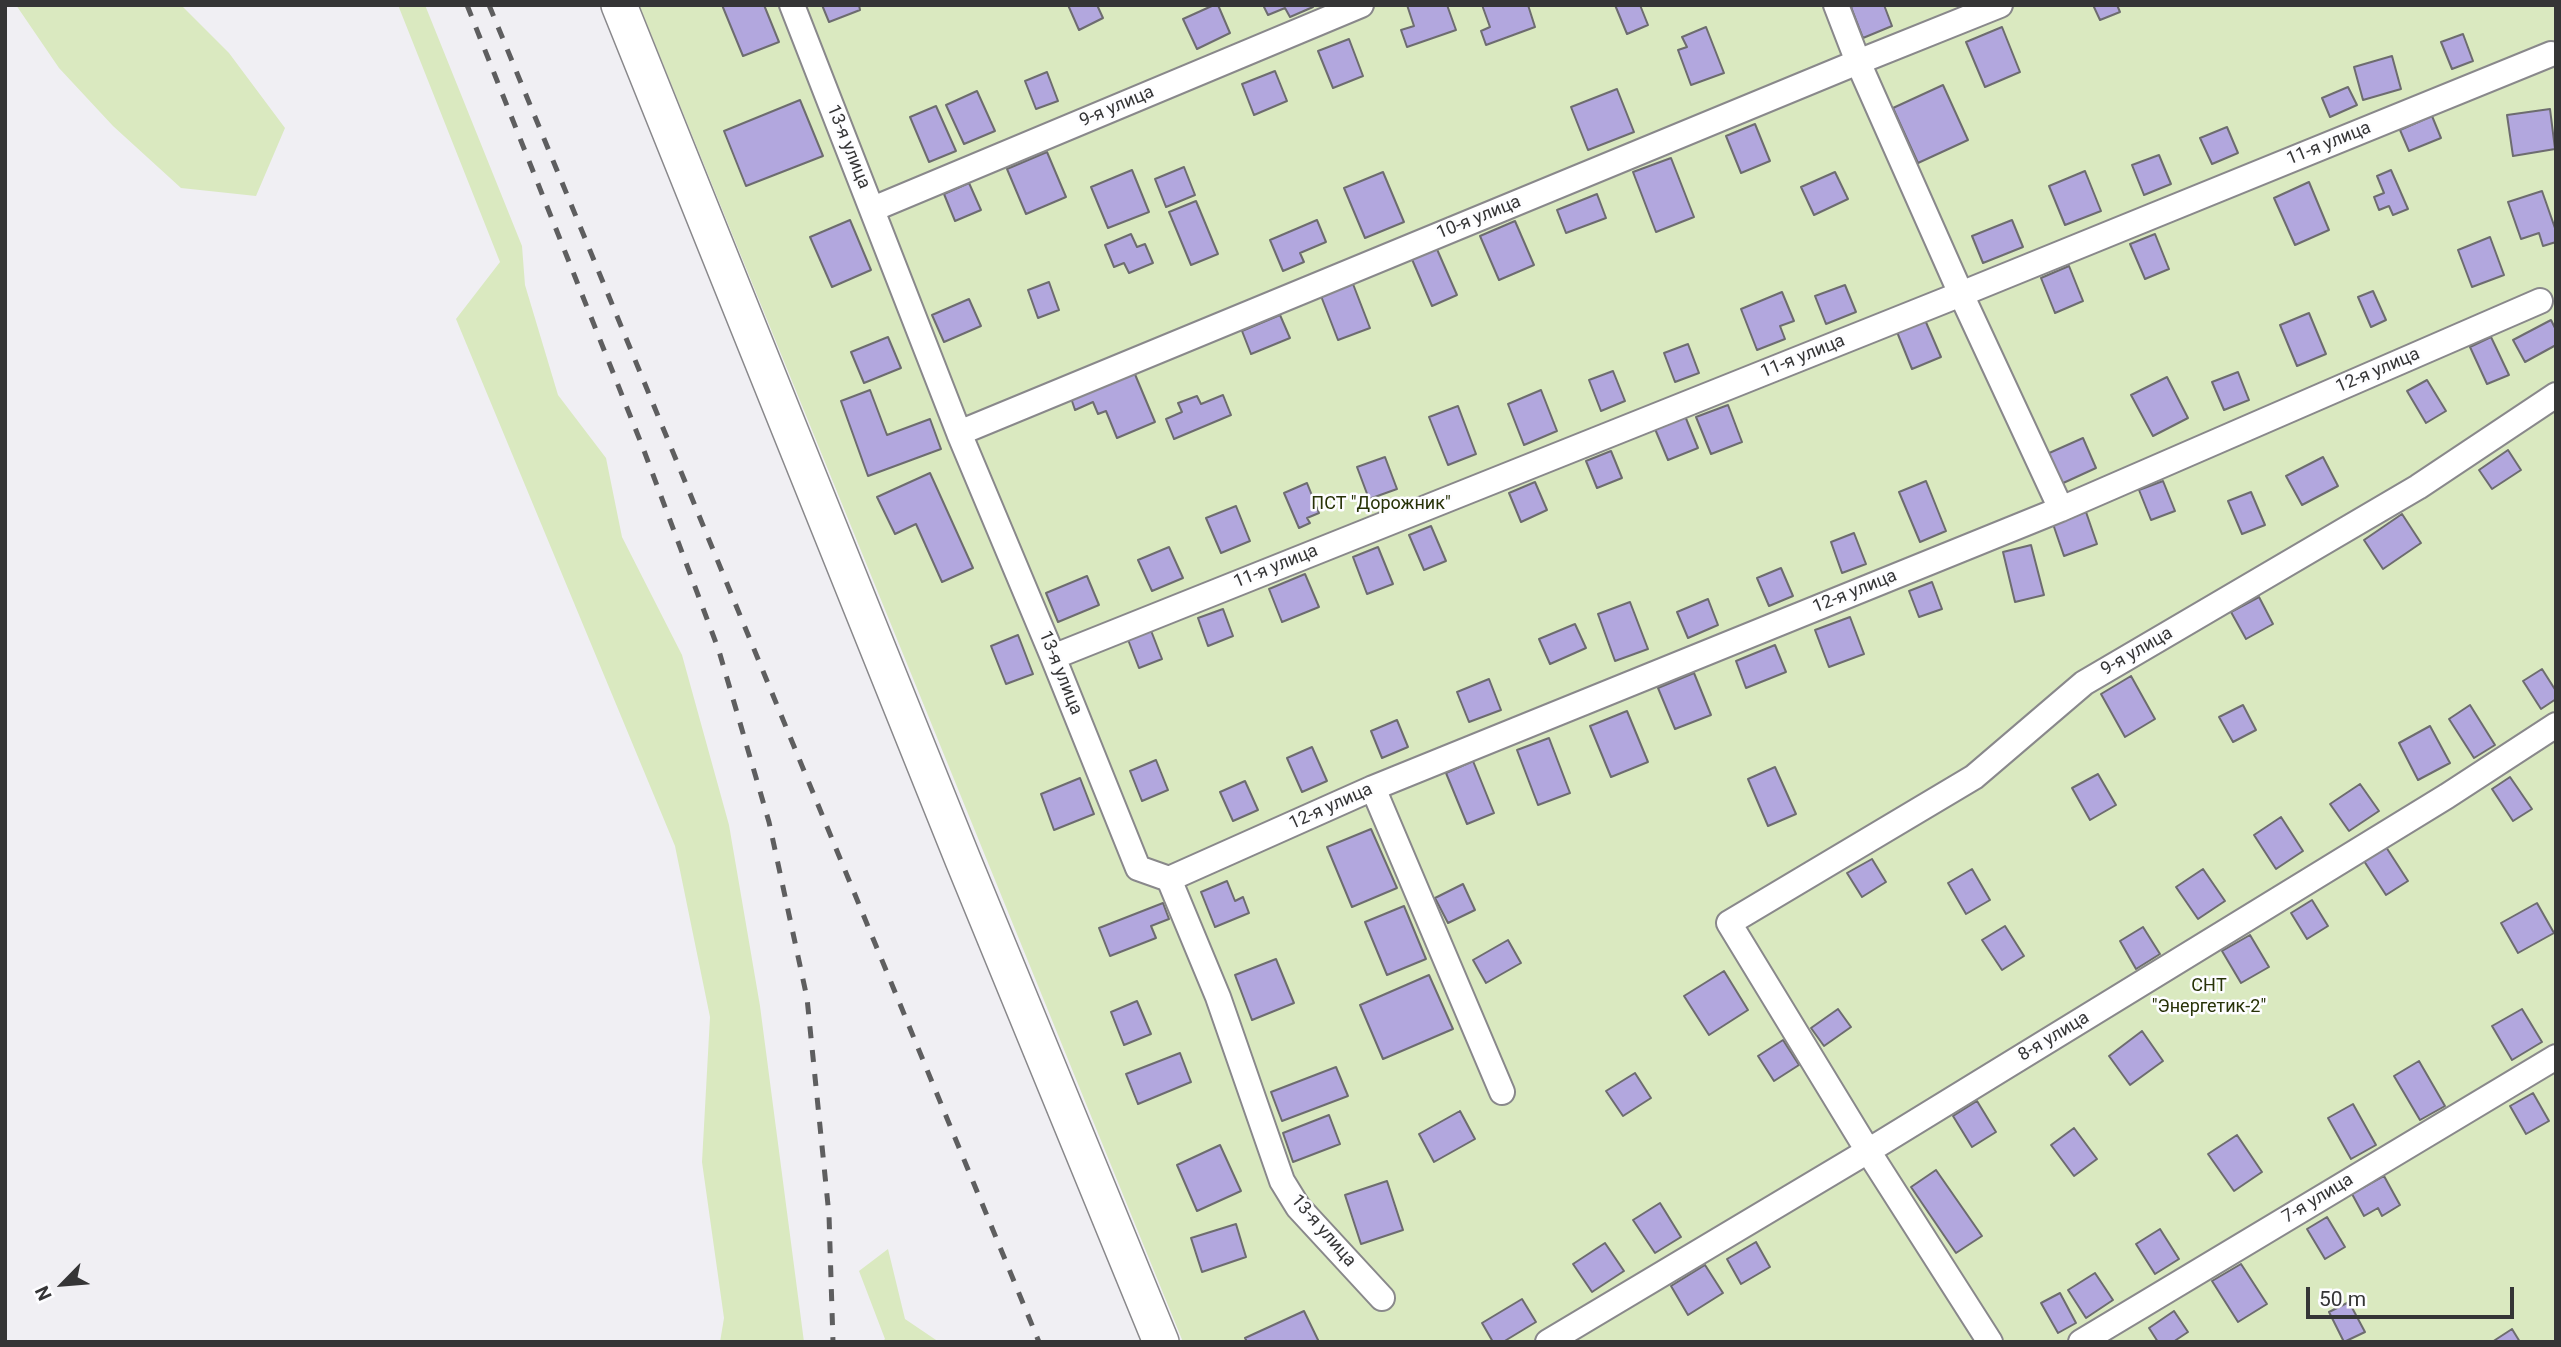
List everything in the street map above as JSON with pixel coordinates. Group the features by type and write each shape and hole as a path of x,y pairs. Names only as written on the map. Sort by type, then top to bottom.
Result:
{"street":[{"path":"619,5 963,860 1161,1342"},
{"name":"13-я улица","path":"792,5 959,433 1138,868 1169,879 1218,996 1282,1181 1298,1207 1382,1298"},
{"name":"9-я улица","path":"873,209 1361,5"},
{"path":"1836,5 1858,62 1961,294 2061,509"},
{"name":"10-я улица","path":"959,433 2000,5"},
{"name":"11-я улица","path":"1053,657 1961,294 2551,54"},
{"name":"12-я улица","path":"1169,879 1373,788 2061,509 2540,301"},
{"name":"9-я улица","path":"1868,1151 1729,923 1974,777 2084,683 2418,488 2556,395"},
{"name":"8-я улица","path":"1548,1342 1868,1151 2447,796 2556,726"},
{"path":"1373,788 1502,1092"},
{"name":"7-я улица","path":"2081,1342 2556,1057"},
{"path":"1868,1151 1990,1342"}],"green space":[{"path":"16,5 181,5 229,53 285,128 256,196 181,188 113,126 59,68"},
{"path":"398,5 425,5 522,246 525,285 558,395 606,458 622,537 682,655 729,825 760,1006 804,1342 720,1342 724,1318 702,1162 710,1017 675,846 456,319 500,262"},
{"name":"ПСТ \"Дорожник\"","path":"639,5 2556,5 2556,1342 1183,1342"},
{"path":"888,1249 905,1319 939,1342 882,1342 885,1339 859,1271"}],"building":[{"path":"722,5 764,5 779,42 743,56"},
{"path":"822,5 859,5 860,10 829,22"},
{"path":"1068,5 1097,5 1103,18 1079,30"},
{"path":"1218,5 1230,33 1197,49 1183,19"},
{"path":"1263,5 1313,7 1290,17 1285,8 1268,15"},
{"path":"1407,5 1447,5 1456,30 1407,47 1401,30 1414,26"},
{"path":"1482,5 1528,5 1535,27 1486,45 1481,31 1490,27"},
{"path":"1615,5 1640,5 1648,25 1627,34"},
{"path":"1884,5 1892,26 1863,38 1851,7"},
{"path":"2093,5 2117,5 2120,12 2100,20"},
{"path":"1706,27 1724,73 1691,85 1678,50 1687,47 1682,37"},
{"path":"2002,27 2020,72 1985,87 1966,42"},
{"path":"2463,34 2473,61 2452,69 2441,42"},
{"path":"1349,39 1363,76 1333,88 1318,51"},
{"path":"2392,56 2401,89 2363,100 2354,67"},
{"path":"1275,71 1287,101 1254,115 1242,84"},
{"path":"1047,72 1058,101 1036,109 1025,81"},
{"path":"1943,85 1968,140 1918,163 1893,108"},
{"path":"2348,87 2357,105 2330,117 2322,98"},
{"path":"1617,89 1634,132 1588,150 1571,107"},
{"path":"977,91 995,131 964,144 946,105"},
{"path":"800,100 823,156 746,186 724,131"},
{"path":"936,106 956,151 929,162 910,117"},
{"path":"2550,109 2555,149 2513,156 2507,115"},
{"path":"2432,116 2441,138 2409,151 2400,130"},
{"path":"1755,124 1770,161 1741,173 1726,136"},
{"path":"2227,127 2238,153 2212,164 2200,138"},
{"path":"1047,152 1066,197 1026,214 1007,169"},
{"path":"2159,155 2171,184 2144,195 2132,165"},
{"path":"1671,158 1694,217 1656,232 1633,172"},
{"path":"1184,167 1195,195 1166,207 1155,179"},
{"path":"1132,170 1149,212 1108,228 1091,187"},
{"path":"2391,170 2408,209 2393,215 2389,206 2379,210 2374,197 2384,193 2377,176"},
{"path":"2085,171 2101,211 2065,225 2049,186"},
{"path":"1383,172 1404,222 1365,238 1344,188"},
{"path":"1835,172 1848,199 1814,215 1801,187"},
{"path":"2309,182 2329,230 2295,245 2274,198"},
{"path":"969,183 981,210 955,221 944,194"},
{"path":"2542,191 2556,231 2556,242 2543,246 2539,233 2521,239 2508,202"},
{"path":"1597,194 1606,218 1566,233 1557,210"},
{"path":"1196,201 1218,254 1191,265 1169,212"},
{"path":"850,220 871,270 832,287 810,237"},
{"path":"1317,220 1326,242 1300,253 1304,262 1283,271 1270,240"},
{"path":"2012,220 2023,247 1983,263 1972,236"},
{"path":"1515,221 1534,265 1499,280 1480,236"},
{"path":"1131,234 1137,247 1145,244 1153,263 1129,273 1124,263 1114,267 1105,245"},
{"path":"2155,234 2169,269 2145,279 2130,244"},
{"path":"2490,237 2504,275 2472,287 2458,250"},
{"path":"1436,247 1457,295 1432,306 1411,257"},
{"path":"2069,266 2083,301 2055,313 2041,278"},
{"path":"1049,282 1059,310 1038,318 1028,290"},
{"path":"1353,284 1370,328 1338,340 1321,296"},
{"path":"1845,285 1856,312 1826,324 1815,296"},
{"path":"2373,291 2386,320 2371,327 2358,297"},
{"path":"1782,292 1794,321 1780,326 1785,339 1757,350 1741,309"},
{"path":"969,299 981,326 944,342 932,315"},
{"path":"2309,313 2326,354 2297,366 2280,325"},
{"path":"1280,315 1290,338 1251,354 1242,331"},
{"path":"1925,320 1941,357 1912,369 1897,332"},
{"path":"2551,320 2556,330 2556,345 2525,362 2513,340"},
{"path":"888,337 901,368 864,383 851,352"},
{"path":"2491,337 2509,375 2487,384 2470,347"},
{"path":"1688,344 1699,373 1675,382 1664,353"},
{"path":"1613,371 1625,401 1601,411 1589,380"},
{"path":"1134,372 1155,422 1117,438 1106,411 1098,414 1093,402 1075,410 1071,398"},
{"path":"2238,372 2249,400 2224,410 2212,382"},
{"path":"2167,377 2188,418 2153,436 2131,395"},
{"path":"2427,380 2446,411 2426,423 2407,391"},
{"path":"870,390 887,435 930,419 941,449 868,476 841,401"},
{"path":"1541,390 1557,431 1524,445 1508,404"},
{"path":"1223,395 1231,415 1174,439 1166,419 1182,412 1178,403 1197,396 1201,404"},
{"path":"1728,405 1742,442 1711,454 1696,417"},
{"path":"1458,406 1476,454 1448,465 1429,417"},
{"path":"1685,416 1698,448 1668,460 1655,429"},
{"path":"2083,438 2096,468 2061,484 2047,454"},
{"path":"2508,450 2521,470 2492,489 2479,470"},
{"path":"1611,451 1622,478 1597,488 1586,461"},
{"path":"1385,457 1397,489 1369,499 1357,467"},
{"path":"2323,457 2338,486 2302,505 2286,476"},
{"path":"930,473 973,568 942,582 916,524 895,534 877,497"},
{"path":"1926,481 1946,531 1920,542 1899,492"},
{"path":"2163,481 2175,511 2151,520 2139,490"},
{"path":"1535,482 1547,510 1521,522 1509,493"},
{"path":"1307,483 1319,513 1307,518 1310,523 1299,528 1284,493"},
{"path":"2251,492 2265,525 2242,534 2228,501"},
{"path":"1236,506 1250,541 1221,553 1206,518"},
{"path":"2086,512 2097,544 2064,556 2053,524"},
{"path":"2402,514 2421,543 2383,569 2364,540"},
{"path":"1431,526 1446,561 1424,570 1409,535"},
{"path":"1854,533 1866,564 1842,573 1831,542"},
{"path":"2031,545 2044,595 2015,602 2003,552"},
{"path":"1169,547 1183,578 1152,591 1138,560"},
{"path":"1378,547 1393,584 1367,594 1353,557"},
{"path":"1781,568 1793,596 1769,606 1757,578"},
{"path":"1305,574 1319,607 1282,622 1269,589"},
{"path":"1087,576 1099,605 1058,622 1046,593"},
{"path":"1932,582 1942,609 1919,617 1909,591"},
{"path":"2259,597 2273,624 2246,639 2231,612"},
{"path":"1708,599 1718,625 1688,638 1677,612"},
{"path":"1630,602 1648,649 1615,661 1598,614"},
{"path":"1223,609 1233,636 1208,646 1198,618"},
{"path":"1850,617 1864,654 1829,667 1815,630"},
{"path":"1575,624 1586,648 1550,664 1539,639"},
{"path":"1150,628 1162,659 1139,668 1127,637"},
{"path":"1018,635 1033,674 1006,684 991,646"},
{"path":"1775,645 1786,672 1746,688 1736,661"},
{"path":"2542,669 2556,691 2556,699 2541,709 2523,681"},
{"path":"1694,673 1711,715 1675,729 1658,688"},
{"path":"2131,676 2155,719 2125,737 2101,694"},
{"path":"1489,679 1501,710 1469,722 1457,692"},
{"path":"2243,705 2256,730 2233,742 2219,717"},
{"path":"2470,705 2495,745 2474,758 2449,719"},
{"path":"1627,711 1648,762 1611,777 1590,726"},
{"path":"1397,720 1408,747 1382,758 1371,731"},
{"path":"2430,726 2450,763 2418,780 2399,743"},
{"path":"1549,738 1570,793 1538,805 1517,750"},
{"path":"1312,747 1327,781 1302,792 1287,758"},
{"path":"1156,760 1168,790 1142,801 1130,771"},
{"path":"1473,761 1494,813 1467,824 1446,773"},
{"path":"1775,767 1796,814 1768,826 1748,779"},
{"path":"2098,774 2116,805 2090,820 2072,788"},
{"path":"2510,777 2532,809 2513,821 2492,789"},
{"path":"1080,778 1094,814 1054,830 1041,794"},
{"path":"1245,781 1258,810 1233,821 1220,792"},
{"path":"2360,784 2379,811 2349,831 2330,804"},
{"path":"2281,817 2303,851 2276,869 2254,835"},
{"path":"1371,829 1397,888 1352,907 1327,847"},
{"path":"2386,847 2408,881 2386,895 2364,861"},
{"path":"1872,859 1886,882 1862,897 1847,873"},
{"path":"1972,869 1990,900 1966,914 1948,883"},
{"path":"2203,869 2225,901 2198,919 2176,887"},
{"path":"1227,881 1235,901 1243,897 1249,913 1215,927 1201,892"},
{"path":"1463,884 1475,910 1448,923 1435,898"},
{"path":"2312,900 2328,926 2307,939 2291,913"},
{"path":"1163,903 1169,919 1151,926 1156,938 1110,956 1099,928"},
{"path":"2537,903 2554,933 2518,953 2501,923"},
{"path":"1404,906 1426,959 1387,975 1365,922"},
{"path":"2005,926 2024,956 2002,970 1982,940"},
{"path":"2143,927 2160,954 2136,969 2120,941"},
{"path":"2250,935 2269,967 2241,983 2222,951"},
{"path":"1508,940 1521,963 1486,983 1473,960"},
{"path":"1276,959 1294,1003 1252,1020 1235,975"},
{"path":"1724,971 1748,1010 1709,1035 1684,996"},
{"path":"1429,975 1453,1029 1383,1059 1360,1005"},
{"path":"1137,1001 1151,1034 1124,1045 1111,1012"},
{"path":"1838,1009 1851,1027 1824,1046 1811,1028"},
{"path":"2522,1009 2542,1042 2512,1060 2492,1026"},
{"path":"2142,1031 2163,1061 2130,1085 2109,1056"},
{"path":"1783,1040 1799,1065 1774,1081 1758,1056"},
{"path":"1180,1053 1191,1082 1138,1104 1126,1074"},
{"path":"2419,1061 2445,1106 2420,1120 2394,1076"},
{"path":"1336,1067 1348,1096 1282,1121 1271,1092"},
{"path":"1635,1073 1651,1098 1623,1116 1606,1091"},
{"path":"2533,1093 2549,1121 2526,1134 2510,1106"},
{"path":"1977,1101 1996,1132 1972,1147 1953,1116"},
{"path":"2353,1104 2376,1145 2351,1159 2328,1118"},
{"path":"1460,1111 1475,1139 1434,1162 1419,1134"},
{"path":"1329,1115 1340,1144 1293,1162 1283,1133"},
{"path":"2074,1128 2097,1159 2074,1176 2051,1145"},
{"path":"2237,1135 2262,1172 2234,1191 2208,1154"},
{"path":"1220,1145 1241,1191 1197,1211 1177,1165"},
{"path":"1936,1170 1982,1236 1956,1253 1911,1187"},
{"path":"2384,1176 2400,1205 2382,1216 2378,1208 2364,1216 2352,1194"},
{"path":"1387,1181 1403,1230 1361,1244 1345,1195"},
{"path":"1660,1203 1681,1237 1655,1253 1633,1220"},
{"path":"2327,1217 2345,1247 2325,1259 2307,1229"},
{"path":"1236,1224 1246,1257 1202,1272 1191,1238"},
{"path":"2160,1229 2179,1259 2155,1274 2136,1244"},
{"path":"1756,1242 1770,1267 1741,1284 1727,1259"},
{"path":"1605,1243 1624,1271 1592,1292 1573,1264"},
{"path":"2241,1264 2267,1304 2238,1322 2212,1281"},
{"path":"1705,1265 1723,1293 1688,1315 1671,1286"},
{"path":"2095,1273 2113,1300 2086,1318 2068,1290"},
{"path":"2060,1293 2076,1323 2058,1333 2041,1303"},
{"path":"1522,1299 1536,1322 1503,1342 1493,1342 1482,1323"},
{"path":"2349,1302 2365,1332 2344,1342 2329,1312"},
{"path":"1304,1311 1319,1342 1247,1342 1245,1338"},
{"path":"2174,1311 2188,1332 2173,1342 2158,1342 2149,1328"},
{"path":"2512,1329 2520,1342 2492,1342"}],"railway":[{"path":"467,5 643,448 719,651 769,822 807,998 829,1215 833,1342"},
{"path":"489,5 1039,1342"}],"park label":[{"name":"СHТ \"Энергетик-2\"","path":"2209,996"}]}
